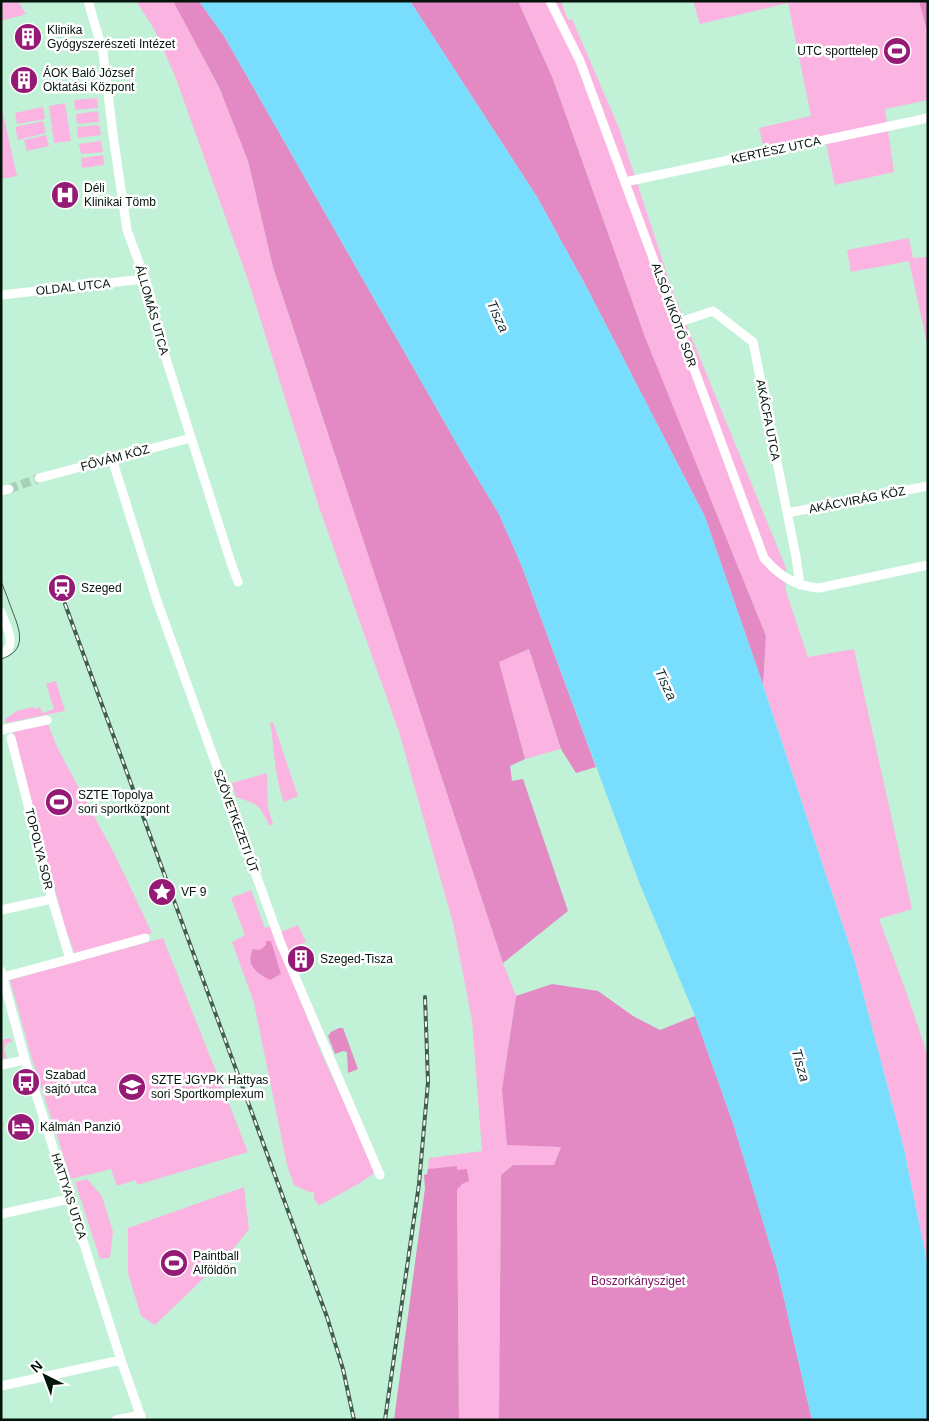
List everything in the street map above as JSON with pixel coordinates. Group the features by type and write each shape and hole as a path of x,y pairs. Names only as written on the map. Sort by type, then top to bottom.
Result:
{"street":[{"name":"ÁLLOMÁS UTCA","path":"88,1 103,52 113,135 128,230 152,303 154,321 238,582"},
{"name":"ALSÓ KIKÖTŐ SOR","path":"550,1 580,61 764,558 781,575 800,585 819,588 928,565"},
{"name":"KERTÉSZ UTCA","path":"625,182 928,118"},
{"name":"OLDAL UTCA","path":"1,295 144,279"},
{"name":"AKÁCFA UTCA","path":"677,323 713,311 753,342 800,585"},
{"name":"FŐVÁM KÖZ","path":"38,478 191,438"},
{"name":"SZÖVETKEZETI ÚT","path":"112,459 157,602 280,944 380,1175"},
{"name":"AKÁCVIRÁG KÖZ","path":"787,513 928,486"},
{"path":"1,612 11,642 10,649 1,655"},
{"path":"1,730 47,720"},
{"name":"TOPOLYA SOR","path":"11,738 52,899 70,959"},
{"path":"1,910 52,899"},
{"path":"2,974 70,959 145,938"},
{"name":"HATTYAS UTCA","path":"2,974 25,1060 141,1417"},
{"path":"1,1065 25,1060"},
{"path":"1,1214 69,1199"},
{"path":"1,1386 121,1360"},
{"path":"116,1420 141,1417"}],"shaded area":[{"path":"1,1 18,1 26,14 1,21"},
{"path":"136,1 173,1 219,87 248,161 273,267 503,963 516,996 502,1089 561,1147 554,1165 513,1165 501,1175 499,1420 459,1420 457,1167 428,1169 429,1158 482,1151 472,1020 453,923 399,732 320,510 249,283 175,76 154,29"},
{"path":"518,1 561,1 568,20 572,19 619,128 673,292 786,568 786,591 808,657 854,649 912,909 879,919 928,1056 928,1267 904,1149 854,959 763,685 766,636 645,337 553,79"},
{"path":"693,1 928,1 928,100 885,109 894,172 835,185 826,143 766,157 759,128 811,116 788,3 700,24"},
{"path":"97,98 98,108 75,110 74,100"},
{"path":"65,103 71,141 54,143 49,106"},
{"path":"1,105 17,176 1,179"},
{"path":"43,107 45,119 17,124 15,113"},
{"path":"98,111 99,122 77,124 76,114"},
{"path":"43,121 46,133 18,140 15,127"},
{"path":"99,125 101,135 78,138 77,127"},
{"path":"46,135 49,146 27,151 24,140"},
{"path":"101,141 103,152 81,154 79,144"},
{"path":"103,155 104,165 82,168 81,158"},
{"path":"909,238 913,258 928,257 928,348 909,261 851,272 847,250"},
{"path":"529,649 561,749 525,759 499,662"},
{"path":"56,681 65,711 6,723 5,719 17,711 40,707 42,713 54,709 46,684"},
{"path":"273,722 298,796 284,802 276,773 270,723"},
{"name":"SZTE Topolya sori sportközpont","path":"48,724 58,749 115,855 152,933 75,955 65,927 13,732"},
{"path":"267,773 268,808 273,824 270,826 258,807 236,797 232,783"},
{"path":"251,890 265,928 271,926 320,1050 373,1166 373,1174 318,1205 314,1198 314,1192 309,1192 294,1185 287,1165 254,1003 232,942 245,935 231,898"},
{"path":"298,925 306,942 286,951 279,933"},
{"name":"SZTE JGYPK Hattyas sori Sportkomplexum","path":"163,938 248,1152 137,1185 136,1180 117,1186 111,1169 71,1179 32,1059 10,980"},
{"path":"11,1038 12,1042 5,1044 4,1048 7,1058 1,1059 1,1040"},
{"path":"87,1179 102,1196 113,1232 110,1258 100,1259 75,1182"},
{"name":"Paintball Alföldön","path":"244,1187 249,1229 230,1253 155,1325 141,1316 128,1273 128,1228"}],"green space":[{"path":"173,1 199,1 224,36 461,451 499,514 521,564 596,767 576,773 561,749 529,649 499,662 525,759 510,766 512,781 523,779 568,911 503,963 273,267 248,161 219,87"},
{"path":"410,1 518,1 553,79 645,337 766,636 763,685 705,517 587,288 537,197"},
{"path":"919,1 927,1 928,34"},
{"path":"266,941 271,941 281,974 270,980 257,972 250,960 253,949 260,950 266,945"},
{"name":"Boszorkánysziget","path":"552,984 598,991 633,1016 660,1030 695,1016 734,1126 777,1268 812,1420 499,1420 501,1175 513,1165 554,1165 561,1147 507,1145 502,1089 516,996"},
{"path":"339,1028 343,1028 358,1069 348,1073 347,1052 343,1051 335,1054 328,1036"},
{"path":"457,1166 457,1170 467,1169 469,1181 462,1184 457,1190 459,1420 394,1420 425,1188 424,1175 427,1174 428,1169"}],"water":[{"name":"Tisza","path":"199,1 410,1 537,197 587,288 705,517 854,959 904,1149 928,1267 928,1420 812,1420 777,1268 734,1126 695,1016 639,882 521,564 499,514 461,451 224,36"}],"tunnel":[{"path":"9,489 39,478"}],"tram line":[{"path":"1,581 17,625 20,639 15,651 1,659"}],"railway":[{"path":"65,604 327,1317 343,1369 354,1420"},
{"path":"385,1420 419,1184 428,1082 425,997"}],"place":[{"name":"Klinika Gyógyszerészeti Intézet","path":"28,37"},
{"name":"UTC sporttelep","path":"897,51"},
{"name":"ÁOK Baló József Oktatási Központ","path":"24,80"},
{"name":"Déli Klinikai Tömb","path":"65,195"},
{"name":"Szeged","path":"62,588"},
{"name":"SZTE Topolya sori sportközpont","path":"59,802"},
{"name":"VF 9","path":"162,892"},
{"name":"Szeged-Tisza","path":"301,959"},
{"name":"Szabad sajtó utca","path":"26,1082"},
{"name":"SZTE JGYPK Hattyas sori Sportkomplexum","path":"132,1087"},
{"name":"Kálmán Panzió","path":"21,1127"},
{"name":"Paintball Alföldön","path":"174,1263"}]}
